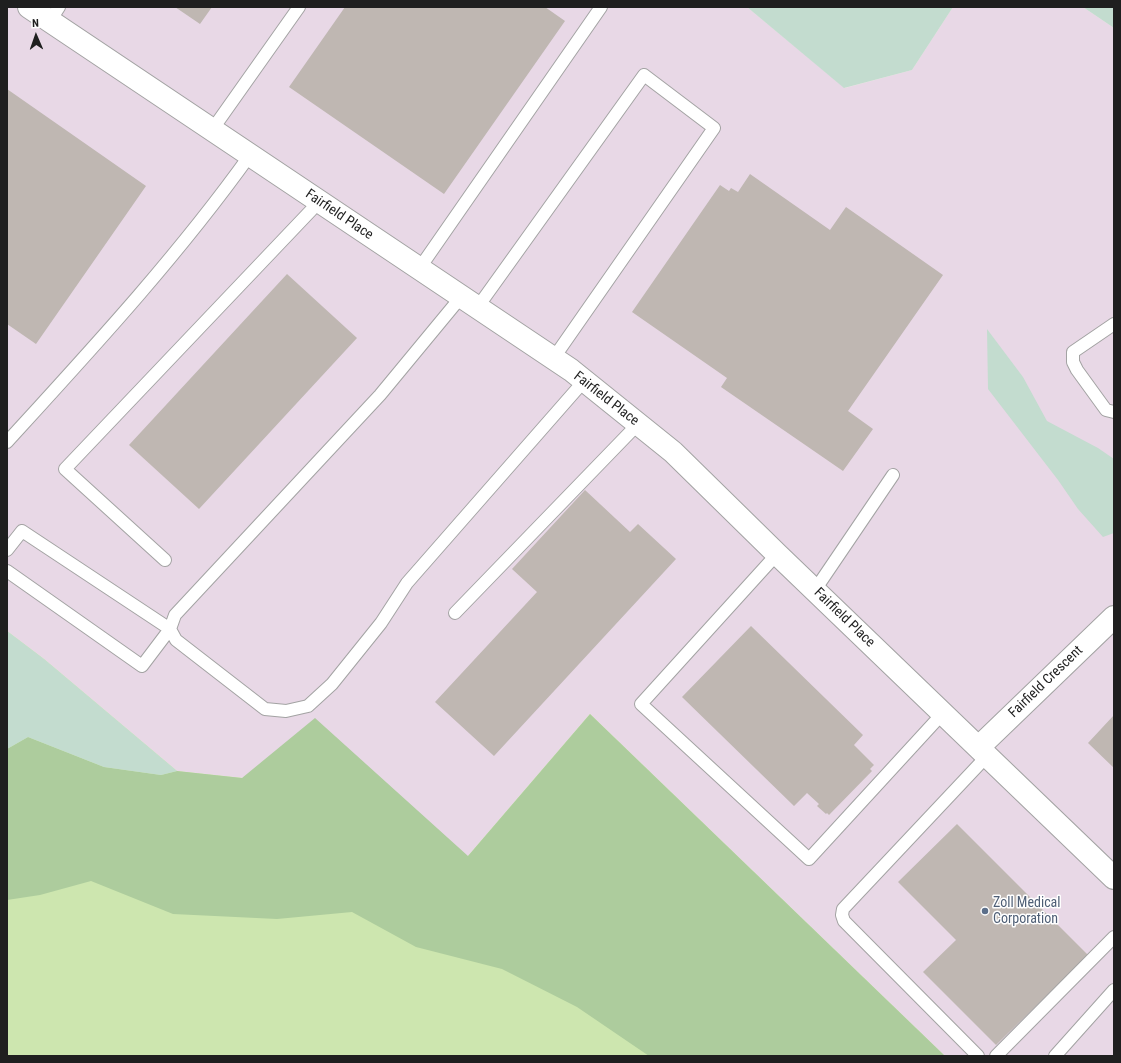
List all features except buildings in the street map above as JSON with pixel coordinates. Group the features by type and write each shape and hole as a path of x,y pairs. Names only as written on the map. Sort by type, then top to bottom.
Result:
{"street":[{"name":"Fairfield Place","path":"29,7 54,14 212,130 553,359 584,381 673,452 1114,878"},
{"name":"Fairfield Crescent","path":"983,752 1114,617"}],"lane":[{"path":"212,130 299,7"},
{"path":"419,269 601,7"},
{"path":"7,571 142,666 170,629 175,615 469,302 644,75 714,128 553,359"},
{"path":"7,442 150,282 223,193 250,155"},
{"path":"166,560 65,469 320,202"},
{"path":"1114,324 1073,352 1073,362 1077,370 1106,410 1114,412"},
{"path":"7,550 22,531 170,629 176,640 265,709 286,711 308,706 332,684 381,623 407,583 584,381"},
{"path":"455,613 638,424"},
{"path":"815,590 893,476"},
{"path":"777,554 641,704 809,858 943,713"},
{"path":"978,1056 844,921 842,915 843,909 983,752"},
{"path":"996,1056 1114,937"},
{"path":"1055,1056 1114,990"}],"shaded area":[{"path":"7,7 747,7 845,88 912,70 953,7 1083,7 1114,28 1114,1056 945,1056 590,714 425,906 243,778 177,771 44,659 7,631"}],"green space":[{"path":"747,7 953,7 912,70 844,88"},
{"path":"1083,7 1114,7 1114,28"},
{"path":"987,329 1023,377 1047,421 1098,448 1114,459 1114,533 1103,537 1078,509 1058,480 988,389"},
{"path":"7,631 44,659 177,771 243,778 425,906 590,714 945,1056 7,1056"},
{"path":"7,631 44,659 177,771 161,775 104,767 28,737 7,749"},
{"path":"590,714 945,1056 649,1056 577,1007 502,969 416,947 352,912 277,919 173,914 91,881 40,895 7,900 7,749 28,737 104,767 161,775 177,771 242,778 315,718 468,856"}],"place":[{"name":"Zoll Medical Corporation","path":"985,911"}]}
